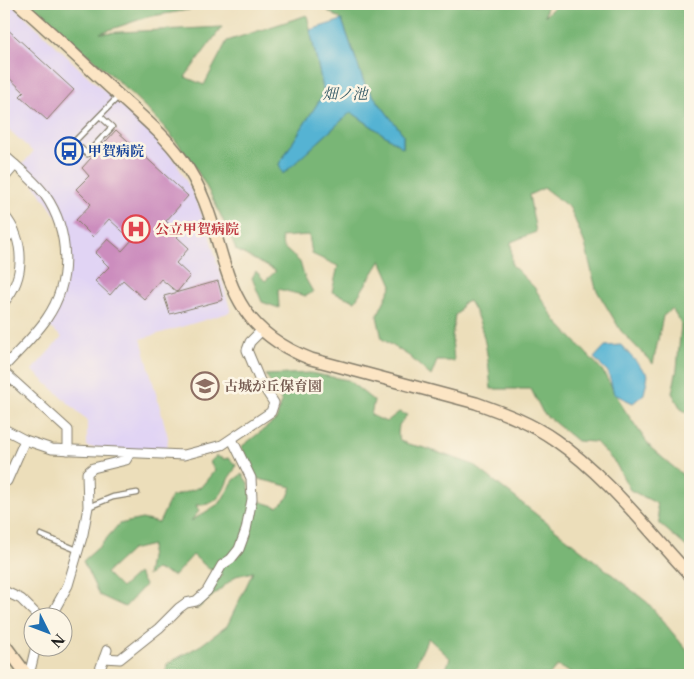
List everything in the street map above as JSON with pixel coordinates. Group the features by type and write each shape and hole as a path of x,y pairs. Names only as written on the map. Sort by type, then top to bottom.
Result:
{"street":[{"path":"19,4 163,136 188,168 206,203 236,296 249,318 261,331 286,348 311,359 476,403 535,428 568,449 596,474 690,575"},
{"path":"4,155 37,186 52,207 62,235 65,265 58,298 50,313 4,367"},
{"path":"4,178 15,165"},
{"path":"4,215 14,230 19,246 20,265 14,288 4,302"},
{"path":"4,241 14,230"},
{"path":"4,429 45,448 184,455 210,449 232,439 271,412 274,403 260,381 247,350 250,342 261,331"},
{"path":"4,372 68,430 68,450"},
{"path":"98,675 105,654 120,659 133,646 159,628 179,608 186,603 196,601 207,591 222,565 231,559 239,549 246,530 252,499 250,478 232,439"},
{"path":"4,480 7,481 25,440"},
{"path":"57,606 68,585 88,507 87,473 93,468 126,460 130,453"},
{"path":"4,591 21,599 28,606"},
{"path":"4,644 26,675 31,667 34,656"}],"lane":[{"path":"101,117 112,127 87,154 74,142 96,118 101,117 119,96"},
{"path":"88,507 113,497 137,493"},
{"path":"41,535 77,550"}],"shaded area":[{"name":"公立甲賀病院","path":"4,4 12,4 152,134 177,164 194,195 208,230 231,312 141,339 168,437 167,452 87,447 87,420 32,370 62,337 47,325 58,309 66,283 64,227 21,166 33,152 4,125"}],"green space":[{"path":"30,4 223,4 147,17 100,33 222,27 185,77 204,85 227,41 307,15 324,93 279,164 284,173 351,112 403,148 403,134 365,85 342,20 328,11 330,4 547,4 545,16 557,4 690,4 690,414 681,409 672,393 677,369 681,324 672,309 663,316 653,364 621,331 596,289 585,244 570,208 544,188 529,195 536,232 511,242 512,265 534,287 556,321 602,370 624,409 651,448 690,481 690,550 660,524 656,503 630,490 616,464 596,442 577,441 543,413 531,389 491,389 483,333 469,301 462,304 459,312 455,315 452,338 454,361 437,361 431,376 409,356 382,339 377,316 392,285 381,260 355,301 332,292 338,266 312,254 309,235 281,237 283,247 300,262 304,276 313,292 306,296 278,289 279,308 262,302 252,278 256,271 265,281 276,271 236,250 197,170 180,146 146,107 127,89"},
{"path":"310,373 348,380 374,401 371,415 386,422 399,412 407,415 399,425 398,434 400,440 474,465 648,603 690,654 690,675 576,675 557,666 550,675 444,675 450,658 428,638 411,675 385,675 368,672 370,675 166,675 167,664 201,645 227,626 253,572 236,576 196,610 222,574 209,569 193,555 174,576 156,569 147,576 152,545 131,550 106,573 121,588 138,573 145,585 125,607 99,595 83,561 100,546 119,524 142,519 159,523 171,497 201,487 215,470 210,462 216,456 224,459 228,458 236,465 219,497 207,504 196,505 199,511 191,521 220,503 234,480 242,474 248,483 252,499 278,507 288,497 292,487 255,478 241,447 276,420 282,402 266,375"}],"water":[{"name":"畑ノ池","path":"342,20 365,85 403,134 403,148 351,112 283,174 279,164 324,93 310,30"},
{"path":"621,345 648,375 644,394 633,403 614,394 608,372 594,358 605,346"}],"building":[{"path":"4,26 74,90 47,120 20,96 24,92 4,73"},
{"name":"公立甲賀病院","path":"116,130 188,196 166,221 180,234 177,237 189,248 176,263 190,276 177,292 161,279 144,299 123,280 110,295 95,281 109,267 95,253 108,239 122,251 132,240 109,219 93,237 76,220 91,204 76,189 89,176 82,168"},
{"path":"218,281 223,300 170,314 164,296"}],"place":[{"name":"甲賀病院","path":"69,151"},
{"name":"公立甲賀病院","path":"136,229"},
{"name":"古城が丘保育園","path":"205,386"}]}
